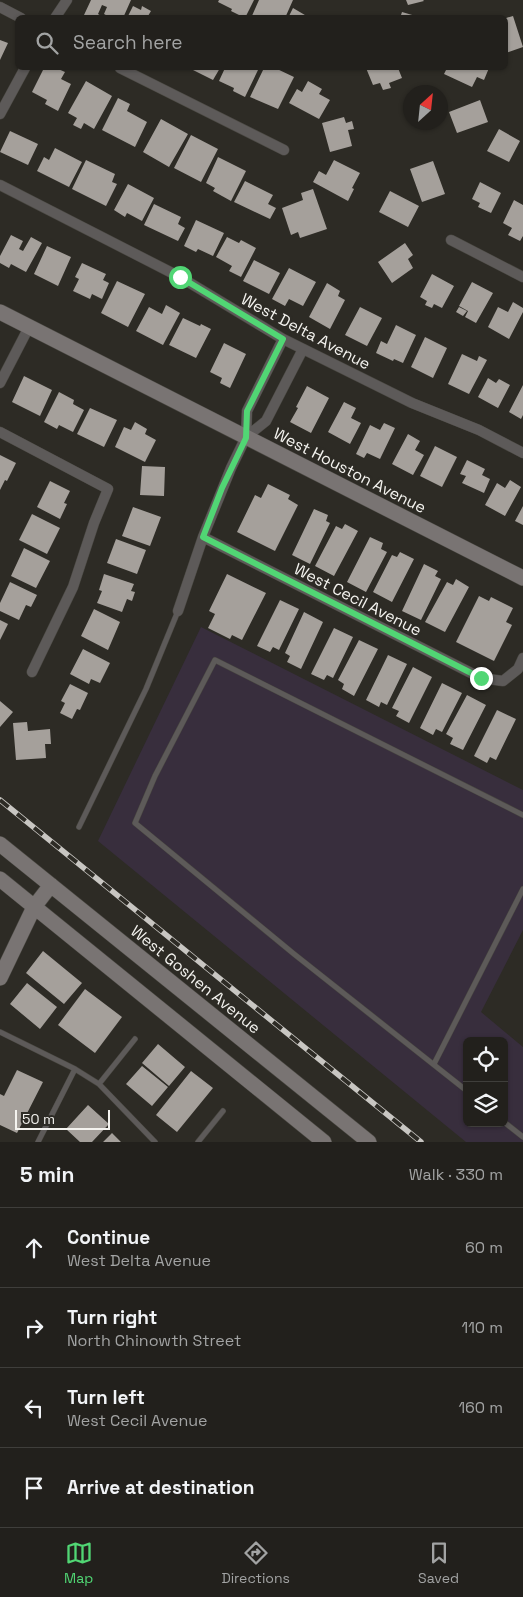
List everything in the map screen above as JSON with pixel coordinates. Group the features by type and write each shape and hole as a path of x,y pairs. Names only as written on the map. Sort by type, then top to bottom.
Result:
{"main road":[{"name":"West Houston Avenue","path":"0,312 523,578"},
{"name":"West Goshen Avenue","path":"0,844 370,1142"},
{"path":"0,879 324,1142"},
{"path":"0,978 34,906 51,885"}],"street":[{"path":"57,15 67,0"},
{"path":"0,7 15,15"},
{"path":"0,114 24,70"},
{"path":"124,70 284,150"},
{"name":"West Delta Avenue","path":"0,185 180,277 283,339 412,403 479,430 523,453"},
{"path":"451,240 523,277"},
{"path":"0,383 28,327"},
{"path":"246,438 247,411 283,339"},
{"path":"178,611 222,488 246,438 266,420 303,349"},
{"path":"0,432 108,489 73,587 32,672"},
{"name":"West Cecil Avenue","path":"203,537 481,678 503,681 518,669 523,658"}],"lane":[{"path":"79,827 146,689 178,611"},
{"path":"463,1088 287,948 136,824 155,776 216,660 523,815"},
{"path":"434,1064 523,889"},
{"path":"0,1032 75,1069 99,1084 155,1142"},
{"path":"99,1084 135,1039"},
{"path":"38,1142 75,1069"},
{"path":"198,1142 223,1111"},
{"path":"508,1125 523,1137"}],"shaded area":[{"path":"201,627 523,790 523,930 481,1012 523,1047 523,1142 466,1142 98,841"}],"building":[{"path":"91,0 131,0 124,15 106,15 104,14 107,7 102,5 98,14 100,15 84,15"},
{"path":"219,0 254,0 246,15 239,15 218,2"},
{"path":"259,0 293,0 286,15 252,15"},
{"path":"406,0 423,0 424,1 408,5"},
{"path":"133,6 141,10 142,6 151,11 149,15 128,15"},
{"path":"293,8 305,15 290,15"},
{"path":"402,12 412,15 401,15"},
{"path":"513,16 523,47 508,52 508,17"},
{"path":"0,40 8,43 0,60"},
{"path":"43,70 60,70 65,72 61,79 71,84 58,111 45,104 47,100 32,92"},
{"path":"193,70 219,70 213,80"},
{"path":"224,70 258,70 245,97 233,91 234,88 219,81"},
{"path":"263,70 279,70 294,77 278,109 250,97"},
{"path":"367,70 399,70 402,78 389,83 391,88 383,90 380,83 373,85"},
{"path":"446,70 488,70 484,80 477,77 472,87 444,74"},
{"path":"86,81 112,96 94,129 84,123 81,129 73,125 77,118 68,113"},
{"path":"308,81 322,89 319,94 330,100 319,119 289,103 297,89 302,92"},
{"path":"118,98 130,104 127,111 147,122 135,147 102,130"},
{"path":"480,100 488,122 457,133 449,112"},
{"path":"344,117 346,123 352,121 354,129 348,130 352,146 330,152 322,123"},
{"path":"161,119 188,134 169,167 143,152"},
{"path":"499,129 520,141 509,162 487,151"},
{"path":"10,131 38,144 28,165 0,152"},
{"path":"191,135 218,149 201,182 174,168"},
{"path":"55,148 82,162 69,187 37,171 44,157 49,160"},
{"path":"218,157 246,171 231,201 213,191 215,188 206,183"},
{"path":"86,160 115,174 112,182 117,184 106,206 72,189"},
{"path":"334,160 360,173 348,201 313,182 319,171 326,175"},
{"path":"433,161 445,194 422,202 410,169"},
{"path":"245,181 273,195 268,204 276,208 270,219 234,202"},
{"path":"480,182 501,193 491,213 478,207 480,203 472,199"},
{"path":"128,184 154,198 142,221 127,213 125,217 114,210"},
{"path":"313,189 327,229 300,238 298,232 291,235 282,208 303,200 301,193"},
{"path":"390,191 419,206 408,227 379,212"},
{"path":"514,200 523,205 523,236 520,241 508,235 512,228 503,223"},
{"path":"154,204 181,217 178,224 185,228 178,241 144,225"},
{"path":"196,220 224,233 213,256 198,249 196,252 184,246"},
{"path":"11,235 23,241 19,249 23,251 31,237 42,243 26,272 11,264 9,268 0,263 0,256"},
{"path":"227,237 239,243 241,240 256,248 241,277 229,271 232,266 216,257"},
{"path":"405,243 413,255 408,259 413,268 392,283 378,262"},
{"path":"47,246 71,257 58,286 34,274"},
{"path":"254,260 280,273 269,294 243,281"},
{"path":"82,263 106,274 103,280 109,283 102,299 92,294 90,299 73,291 79,279 75,277"},
{"path":"289,268 316,282 303,306 289,299 285,306 272,299"},
{"path":"432,274 454,286 442,308 434,304 432,308 425,305 427,301 420,297"},
{"path":"117,281 145,294 128,327 101,313"},
{"path":"472,282 493,293 476,323 465,317 468,311 459,306"},
{"path":"327,283 340,291 338,296 345,300 330,329 309,317"},
{"path":"513,302 523,308 523,312 509,339 488,327 498,307 508,312"},
{"path":"166,305 180,313 163,345 136,331 149,307 162,314"},
{"path":"360,307 382,318 367,346 345,335"},
{"path":"459,307 467,311 463,316 456,312"},
{"path":"183,318 211,329 196,358 169,345"},
{"path":"396,325 416,335 403,363 394,359 393,361 376,353 381,341 387,344"},
{"path":"425,337 447,348 433,378 411,367"},
{"path":"224,343 246,354 230,388 220,383 222,378 210,372"},
{"path":"462,354 477,361 479,356 487,360 469,394 448,384"},
{"path":"24,376 52,390 40,416 12,402"},
{"path":"488,378 496,383 499,379 510,385 498,408 478,397"},
{"path":"523,385 523,415 521,419 509,412"},
{"path":"307,386 329,398 311,433 290,422"},
{"path":"59,392 74,400 73,404 84,410 73,432 59,425 57,429 44,422"},
{"path":"344,402 356,408 351,418 361,423 350,444 328,432"},
{"path":"90,408 117,420 104,447 77,434"},
{"path":"135,422 147,429 145,434 156,440 145,462 115,447 124,427 131,430"},
{"path":"384,423 395,428 380,459 367,453 364,458 356,454 370,425 380,430"},
{"path":"408,434 420,441 415,450 424,455 413,475 392,464"},
{"path":"435,446 457,457 442,487 420,476"},
{"path":"0,455 16,463 0,490"},
{"path":"467,460 485,469 482,475 490,479 484,493 462,483 466,476 460,474"},
{"path":"142,466 165,467 164,496 140,495"},
{"path":"510,480 521,487 505,516 485,505 497,483 505,488"},
{"path":"50,481 70,491 64,503 67,504 60,519 37,507"},
{"path":"268,484 290,495 288,499 298,505 275,551 237,532 255,495 261,498"},
{"path":"523,506 523,525 515,521"},
{"path":"133,507 161,517 150,546 122,536"},
{"path":"314,509 328,515 326,521 330,523 310,564 292,555"},
{"path":"32,514 60,528 47,554 19,540"},
{"path":"345,524 358,531 334,576 315,566 336,526 342,529"},
{"path":"370,537 383,543 381,549 387,552 366,592 347,582"},
{"path":"116,539 146,550 137,574 107,563"},
{"path":"24,548 50,561 36,588 11,576"},
{"path":"400,552 414,559 392,602 373,592 392,555 397,557"},
{"path":"424,564 438,571 435,576 441,579 421,620 402,611"},
{"path":"104,574 134,584 131,591 135,592 132,601 127,599 122,612 97,603 102,591 99,590"},
{"path":"227,574 266,593 242,640 232,635 230,639 208,628 215,614 209,611"},
{"path":"456,579 469,587 445,632 425,622 447,582 453,585"},
{"path":"10,582 37,595 31,607 26,605 19,620 0,611 0,603"},
{"path":"479,596 489,601 491,597 513,608 506,622 512,625 494,661 456,642"},
{"path":"280,600 299,609 279,650 273,647 270,652 257,646"},
{"path":"94,609 120,622 108,650 81,636"},
{"path":"304,612 323,622 301,669 287,662 290,656 285,653"},
{"path":"0,620 8,624 0,640"},
{"path":"334,628 353,637 333,678 327,675 324,680 311,674"},
{"path":"359,640 378,649 354,696 342,689 344,684 338,680"},
{"path":"83,649 110,663 100,683 91,679 89,684 70,674"},
{"path":"388,655 407,664 387,705 381,702 379,707 366,700"},
{"path":"413,667 432,677 409,723 396,716 399,711 392,708"},
{"path":"442,683 462,693 442,732 436,729 433,735 420,728"},
{"path":"70,684 88,693 80,710 77,709 72,719 60,713 65,703 61,701"},
{"path":"467,695 486,705 463,750 450,744 453,738 446,734"},
{"path":"0,701 13,712 0,727"},
{"path":"497,710 516,719 496,760 490,757 487,763 474,756"},
{"path":"27,722 28,731 50,729 51,744 45,744 46,758 16,760 13,723"},
{"path":"43,951 82,983 64,1004 26,973"},
{"path":"27,983 57,1007 40,1029 10,1004"},
{"path":"85,989 122,1017 95,1053 58,1025"},
{"path":"158,1044 185,1067 169,1086 142,1063"},
{"path":"142,1066 168,1087 152,1106 126,1084"},
{"path":"17,1070 43,1082 17,1133 0,1125 0,1094 4,1096"},
{"path":"191,1071 213,1088 177,1132 156,1115"},
{"path":"88,1105 109,1124 92,1142 80,1142 66,1129"},
{"path":"112,1133 121,1142 103,1142"}],"railway":[{"path":"0,800 421,1142"}],"route":[{"path":"180,277 283,339 247,411 246,438 230,468 203,537 481,678"}]}
